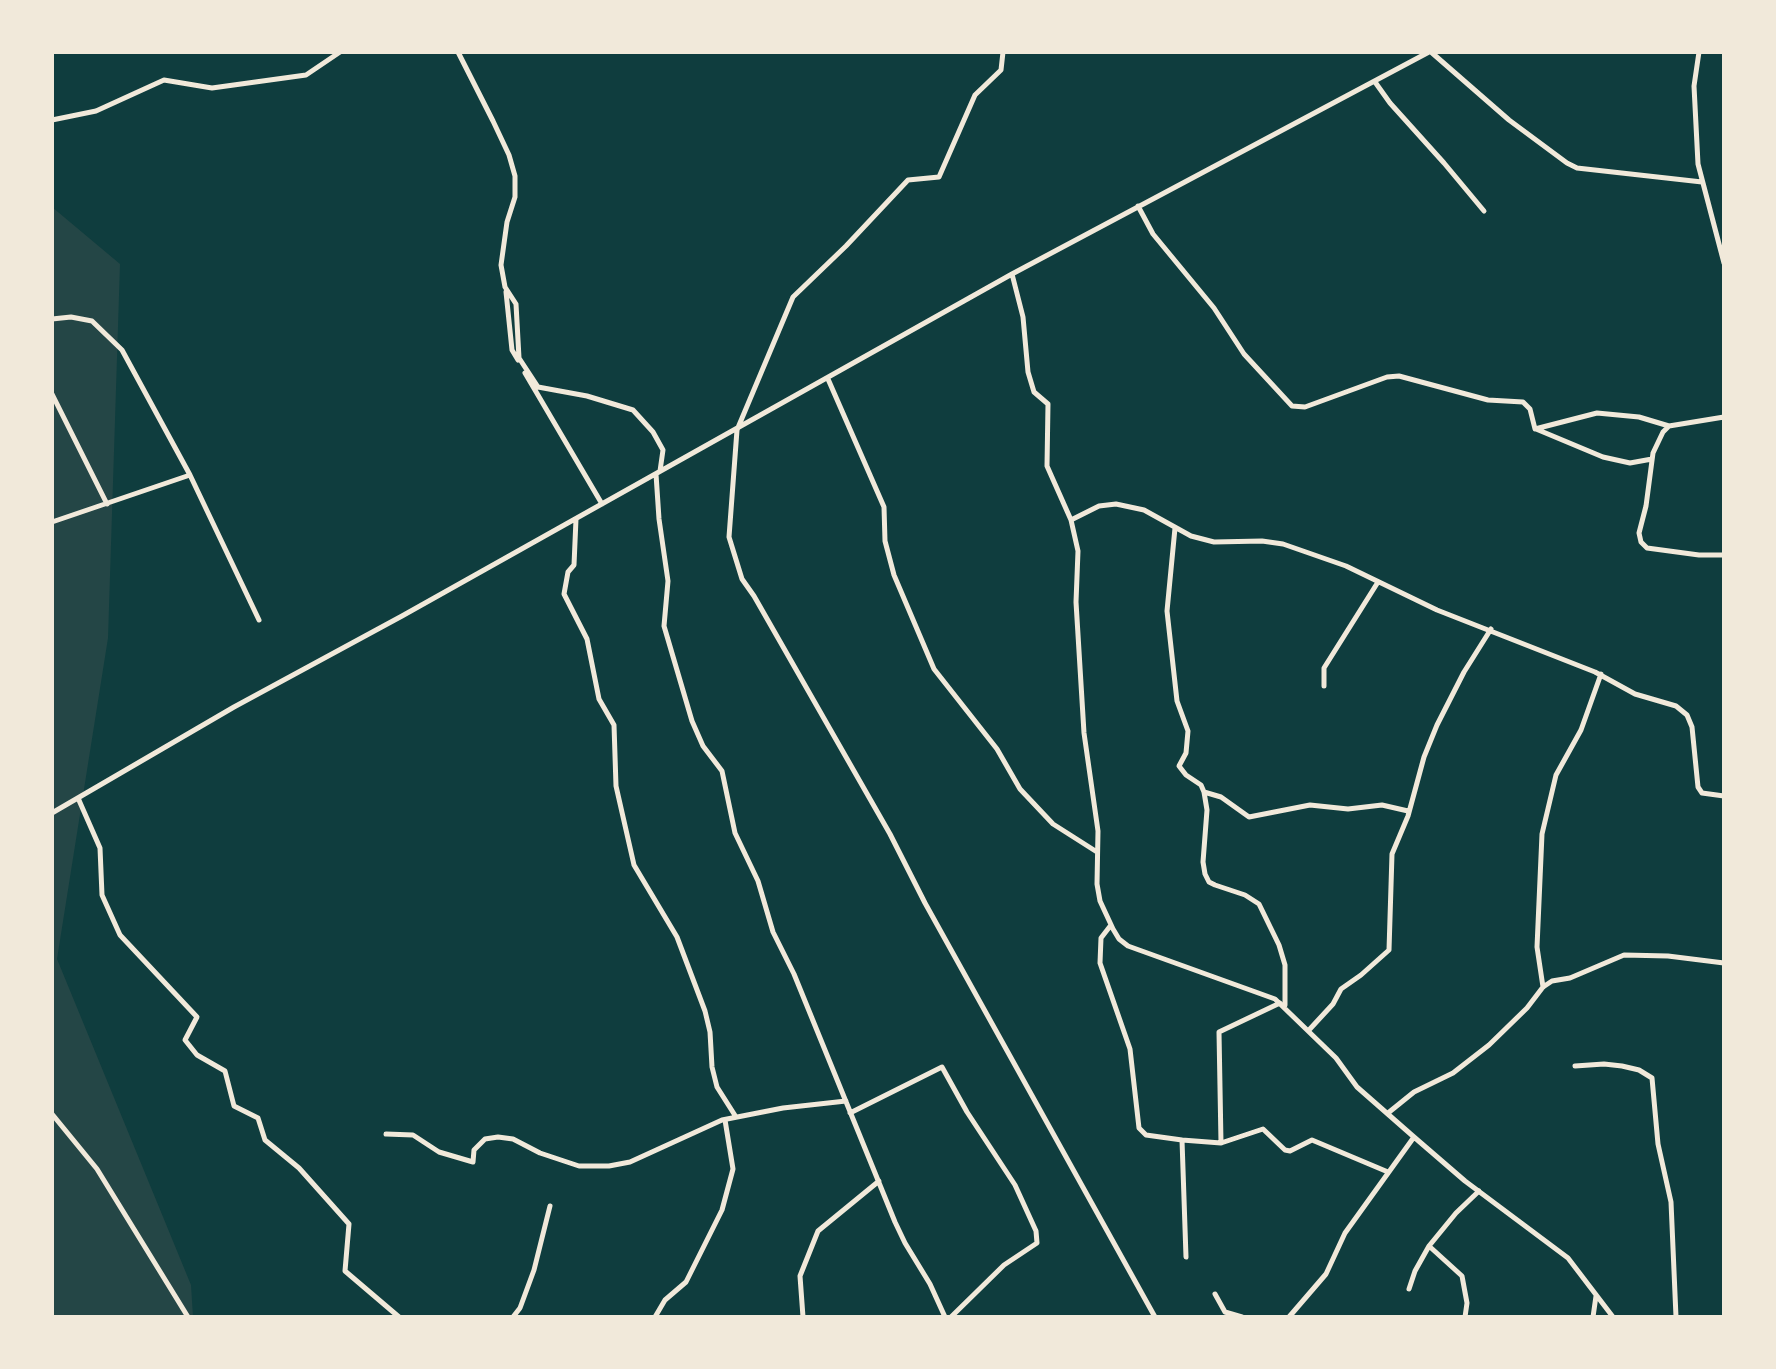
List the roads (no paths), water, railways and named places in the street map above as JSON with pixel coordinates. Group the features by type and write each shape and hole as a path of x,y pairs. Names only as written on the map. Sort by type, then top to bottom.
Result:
{"street":[{"path":"52,120 96,111 164,80 212,88 306,75 340,52"},
{"path":"458,52 509,155 515,176 515,197 507,222 501,265 512,350 602,504"},
{"path":"1003,52 1001,70 975,95 939,177 908,180 793,297 737,430 729,537 742,579 890,834 955,958 1155,1317"},
{"path":"52,813 234,707 737,430 1012,274 1430,52 1509,120 1577,168 1702,182"},
{"path":"1699,52 1694,105 1702,182 1724,263"},
{"path":"1375,82 1484,211"},
{"path":"1138,206 1153,234 1214,308 1244,354 1292,406 1305,407 1387,377 1399,376 1488,400 1523,402 1530,409 1535,429"},
{"path":"1012,274 1023,317 1028,372 1034,392 1048,404 1047,466 1071,520 1079,560 1076,602 1082,711 1098,831 1097,884 1100,901 1119,939 1128,946 1267,994 1283,1004 1336,1058 1357,1087 1479,1191 1568,1258 1613,1317"},
{"path":"505,287 516,304 519,358 538,387 587,396 633,410 653,432 663,450 658,473 659,519 668,581 664,626 692,721 726,783 730,817 758,881 773,932 794,974 850,1113 905,1243 948,1317 1004,1265 1037,1243 1036,1231 1015,1185 967,1112 942,1067 850,1113"},
{"path":"52,319 71,317 92,321 122,350 190,475 259,620"},
{"path":"828,379 884,507 885,541 894,575 934,669 997,749 1020,789 1053,824 1097,852"},
{"path":"52,394 107,504"},
{"path":"1535,429 1597,413 1639,417 1669,426 1724,417"},
{"path":"1669,426 1657,444 1652,459 1646,506 1639,528 1640,539 1644,546 1699,555 1724,555"},
{"path":"1535,429 1603,457 1630,463 1652,459"},
{"path":"52,522 190,475"},
{"path":"1071,520 1099,506 1116,504 1144,510 1191,536 1214,542 1262,541 1302,549 1437,610 1601,674 1635,694 1676,706 1687,715 1692,727 1698,787 1702,793 1724,796"},
{"path":"576,519 574,565 568,572 564,594 587,639 599,699 614,725 618,796 634,865 677,937 708,1021 717,1087 736,1117"},
{"path":"1175,528 1167,611 1179,712 1188,731 1186,753 1179,766 1201,785 1204,792 1207,810 1203,862 1209,882 1245,895 1259,904 1279,945 1285,965 1283,1004"},
{"path":"1324,686 1324,668 1378,582"},
{"path":"1309,1030 1333,1004 1341,989 1389,950 1390,866 1424,757 1448,702 1491,629"},
{"path":"1543,987 1537,947 1542,834 1556,775 1581,730 1601,674"},
{"path":"1204,792 1221,797 1249,817 1310,805 1348,809 1382,805 1408,811"},
{"path":"78,798 100,848 102,895 120,935 197,1017 185,1040 197,1055 225,1071 234,1106 258,1118 265,1140 299,1168 349,1224 345,1271 399,1317"},
{"path":"1111,925 1101,938 1100,963 1130,1049 1139,1128 1146,1135 1221,1143 1263,1129 1285,1150 1290,1151 1312,1140 1388,1172"},
{"path":"1388,1113 1414,1092 1453,1073 1489,1045 1552,981 1570,978 1624,955 1668,956 1724,963"},
{"path":"1221,1143 1219,1032 1283,1004"},
{"path":"1575,1066 1622,1066 1639,1070 1652,1078 1658,1144 1671,1202 1676,1317"},
{"path":"386,1134 413,1135 439,1152 473,1162 474,1150 485,1139 498,1137 513,1139 540,1153 579,1166 609,1166 630,1162 725,1120 783,1108 846,1101"},
{"path":"52,1114 97,1169 188,1317"},
{"path":"655,1317 665,1300 686,1282 697,1265 731,1185 733,1159 725,1120"},
{"path":"1289,1317 1326,1274 1345,1233 1414,1137"},
{"path":"1182,1140 1186,1257"},
{"path":"803,1317 800,1276 820,1228 879,1181"},
{"path":"1409,1289 1429,1246 1479,1191"},
{"path":"513,1317 520,1308 534,1270 550,1206"},
{"path":"1429,1246 1462,1276 1467,1303 1465,1317"},
{"path":"1215,1294 1225,1312 1242,1317"},
{"path":"1593,1317 1596,1296"}]}
